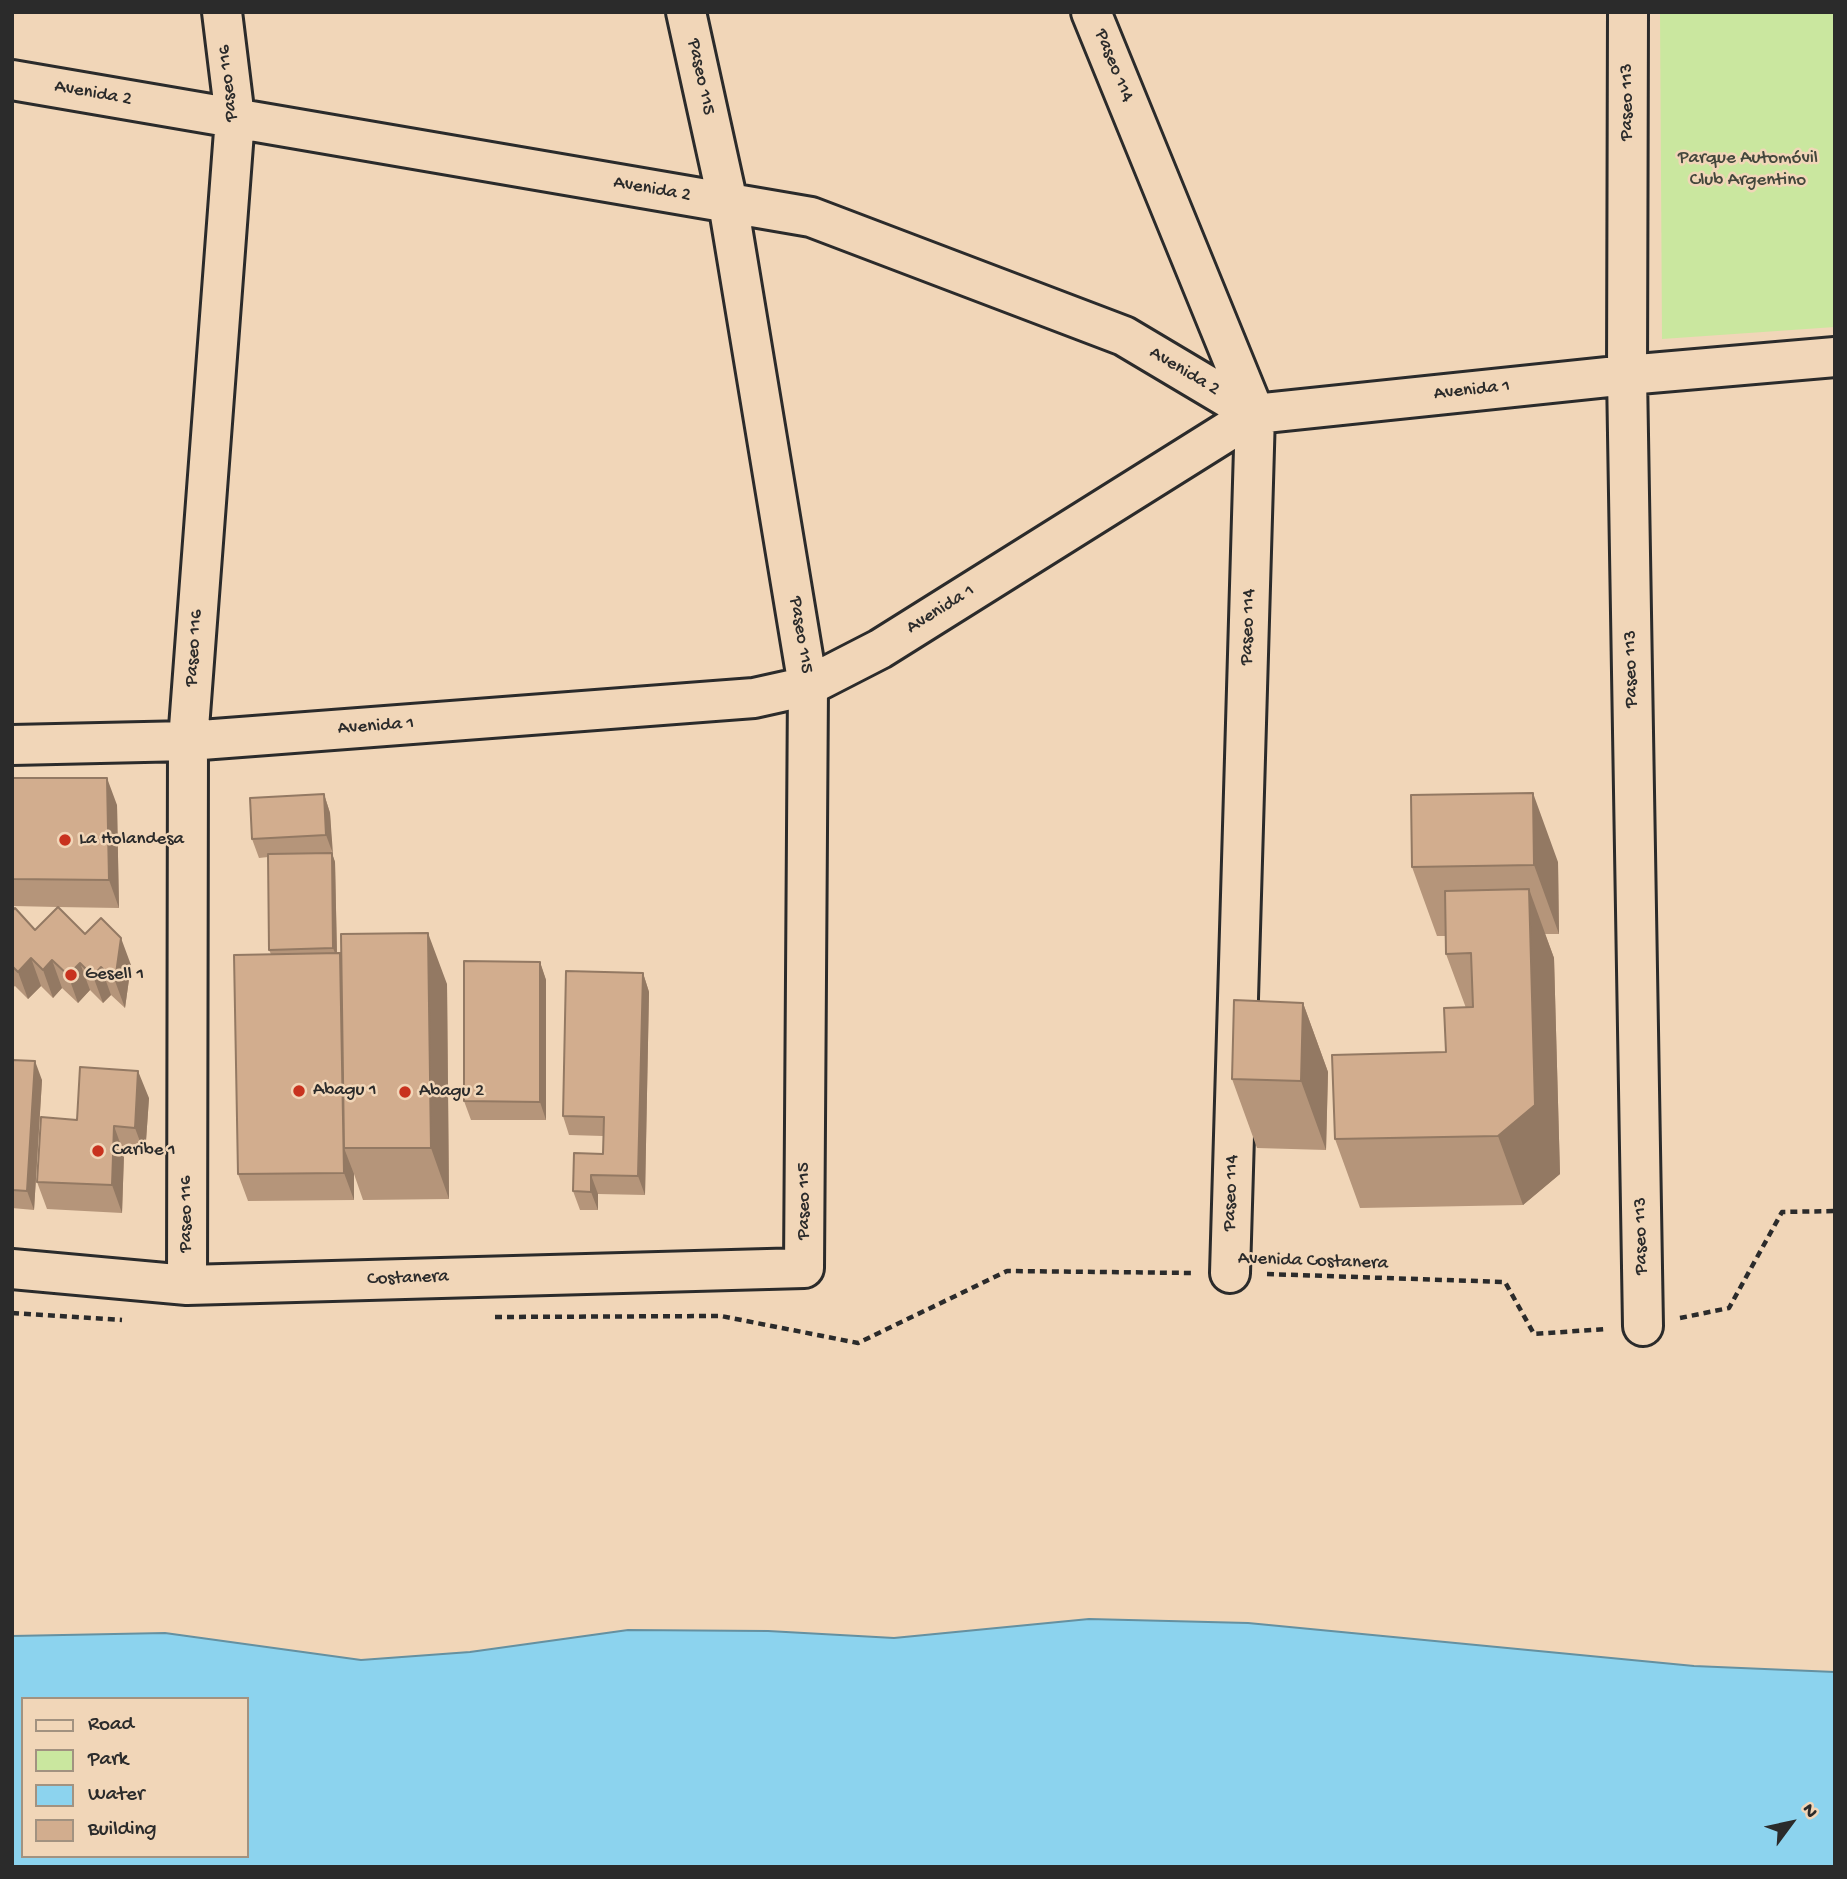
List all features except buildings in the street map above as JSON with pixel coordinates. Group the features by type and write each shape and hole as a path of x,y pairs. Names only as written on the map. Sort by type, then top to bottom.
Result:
{"street":[{"name":"Paseo 116","path":"187,1285 188,741 235,118 222,12"},
{"name":"Paseo 115","path":"686,12 728,203 808,686 804,1268"},
{"name":"Paseo 114","path":"1091,12 1255,414 1230,1273"},
{"name":"Paseo 113","path":"1628,12 1627,375 1643,1326"},
{"name":"Avenida 2","path":"12,80 811,217 1124,336 1255,414"},
{"name":"Avenida 1","path":"12,745 188,741 754,698 808,686 880,649 1255,414 1627,375 1835,357"},
{"name":"Costanera","path":"12,1269 187,1285 804,1268"}],"path":[{"name":"Avenida Costanera","path":"721,1316 858,1343 1007,1271 1230,1273 1505,1282 1534,1334 1643,1326 1729,1308 1783,1212 1835,1211"}],"green space":[{"name":"Parque Automóvil Club Argentino","path":"1660,12 1835,12 1835,327 1662,339"}],"water":[{"path":"1089,1619 1248,1623 1694,1666 1835,1672 1835,1867 12,1867 12,1636 165,1633 361,1660 470,1652 628,1630 768,1631 894,1638"}],"place":[{"name":"La Holandesa","path":"65,840"},
{"name":"Gesell 1","path":"71,975"},
{"name":"Abagu 1","path":"299,1091"},
{"name":"Abagu 2","path":"405,1092"},
{"name":"Caribe 1","path":"98,1151"}]}
